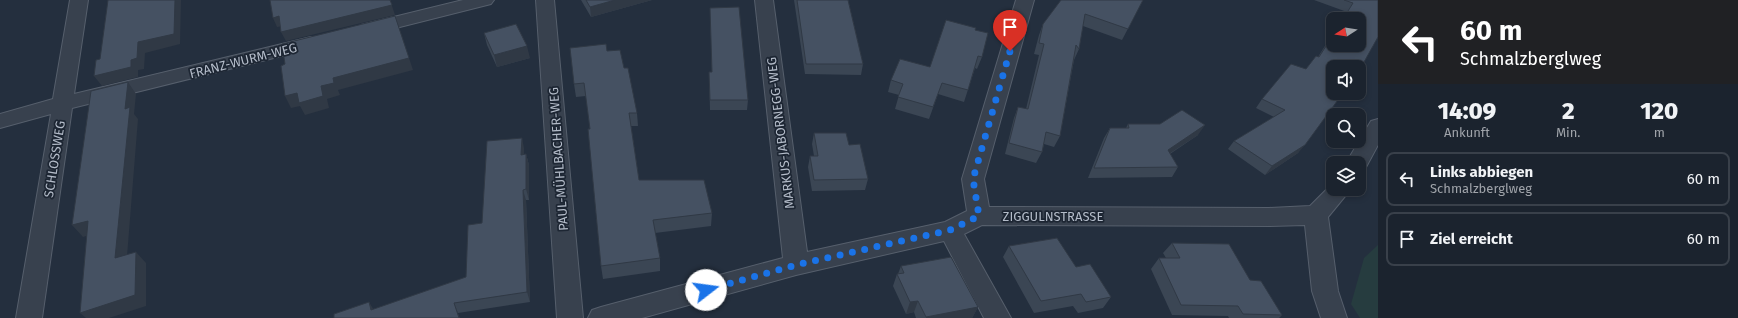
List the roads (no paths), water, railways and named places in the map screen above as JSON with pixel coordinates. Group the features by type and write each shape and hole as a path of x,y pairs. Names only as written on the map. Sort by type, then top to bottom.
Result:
{"street":[{"name":"SCHLOSSWEG","path":"29,318 79,0"},
{"path":"354,33 485,0"},
{"name":"PAUL-MÜHLBACHER-WEG","path":"546,0 570,318"},
{"name":"MARKUS-JABORNEGG-WEG","path":"764,0 796,265"},
{"path":"979,216 973,179 1025,0"},
{"name":"FRANZ-WURM-WEG","path":"0,121 62,104 330,38"},
{"path":"1361,156 1378,126"},
{"path":"1334,196 1316,215 1325,291 1334,318"},
{"name":"ZIGGULNSTRASSE","path":"601,318 796,265 950,230 979,216 1269,217 1316,215"},
{"path":"950,230 998,318"}]}
